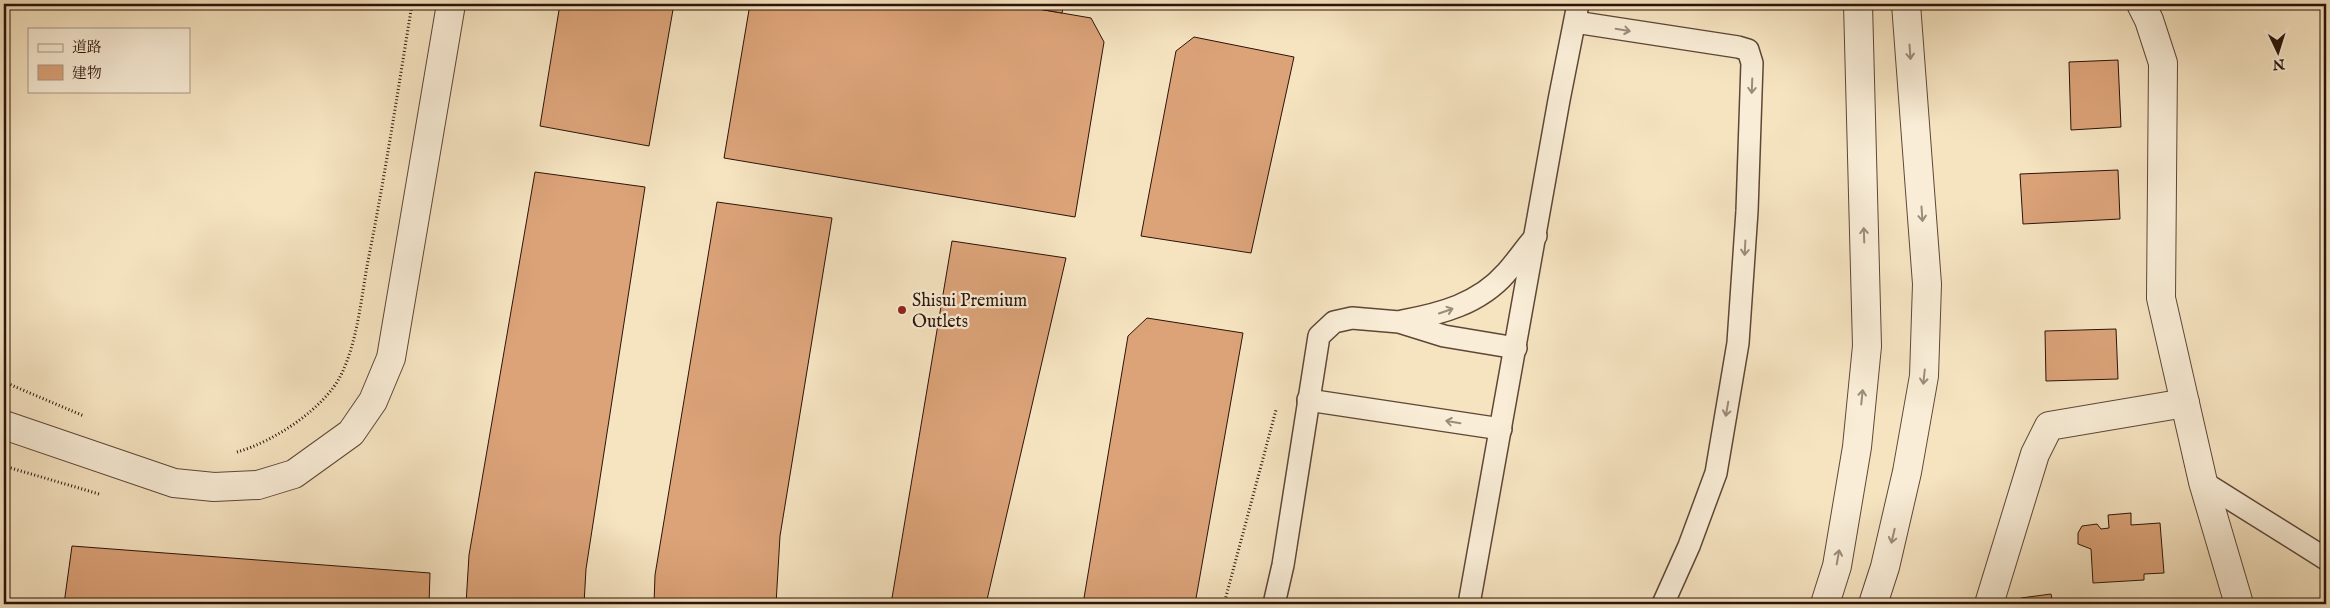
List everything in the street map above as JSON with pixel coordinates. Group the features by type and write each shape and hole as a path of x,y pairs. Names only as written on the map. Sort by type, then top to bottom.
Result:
{"street":[{"path":"4,425 174,483 214,487 258,485 294,474 350,433 374,401 391,358 451,4"},
{"path":"1825,604 1837,566 1857,446 1867,346 1858,4"},
{"path":"1873,604 1885,567 1905,481 1924,376 1928,284 1906,4"},
{"path":"2141,4 2149,20 2163,63 2161,298 2203,482 2239,604"},
{"path":"1989,604 2034,454 2049,426 2185,403"}],"lane":[{"path":"1469,604 1536,236 1558,100 1576,13 1738,47 1748,50 1752,63 1747,211 1738,343 1716,473 1689,546 1663,604"},
{"path":"1399,322 1435,315 1458,307 1477,297 1506,274 1536,236"},
{"path":"1274,604 1283,565 1308,400 1320,336 1334,322 1352,318 1399,322 1444,336 1516,348"},
{"path":"1308,400 1501,429"},
{"path":"2203,482 2326,559"}],"path":[{"path":"230,454 246,450 284,431 310,413 340,376 354,333 381,194 412,4"},
{"path":"4,382 85,416"},
{"path":"1224,604 1276,407"},
{"path":"4,466 103,495"}],"building":[{"path":"560,4 674,4 649,146 540,126"},
{"path":"750,4 1009,4 1091,18 1104,42 1075,217 724,158"},
{"path":"1009,4 1064,4 1062,13"},
{"path":"1194,37 1294,57 1251,253 1141,236 1176,51"},
{"path":"2118,60 2121,127 2071,130 2069,62"},
{"path":"2118,170 2120,219 2023,224 2020,174"},
{"path":"535,172 645,187 586,569 584,604 466,604 469,555"},
{"path":"717,202 832,218 780,536 776,604 654,604 655,575"},
{"path":"952,241 1066,258 986,604 891,604"},
{"path":"1147,318 1243,333 1195,604 1083,604 1128,336"},
{"path":"2116,329 2118,379 2046,381 2045,331"},
{"path":"2131,513 2131,525 2160,523 2164,573 2144,574 2144,580 2093,583 2091,549 2078,544 2078,533 2082,526 2097,524 2101,529 2109,528 2108,515"},
{"path":"72,546 430,573 429,604 64,604"},
{"path":"2051,594 2053,604 2022,604 2021,598"}],"place":[{"name":"Shisui Premium Outlets","path":"902,310"}]}
